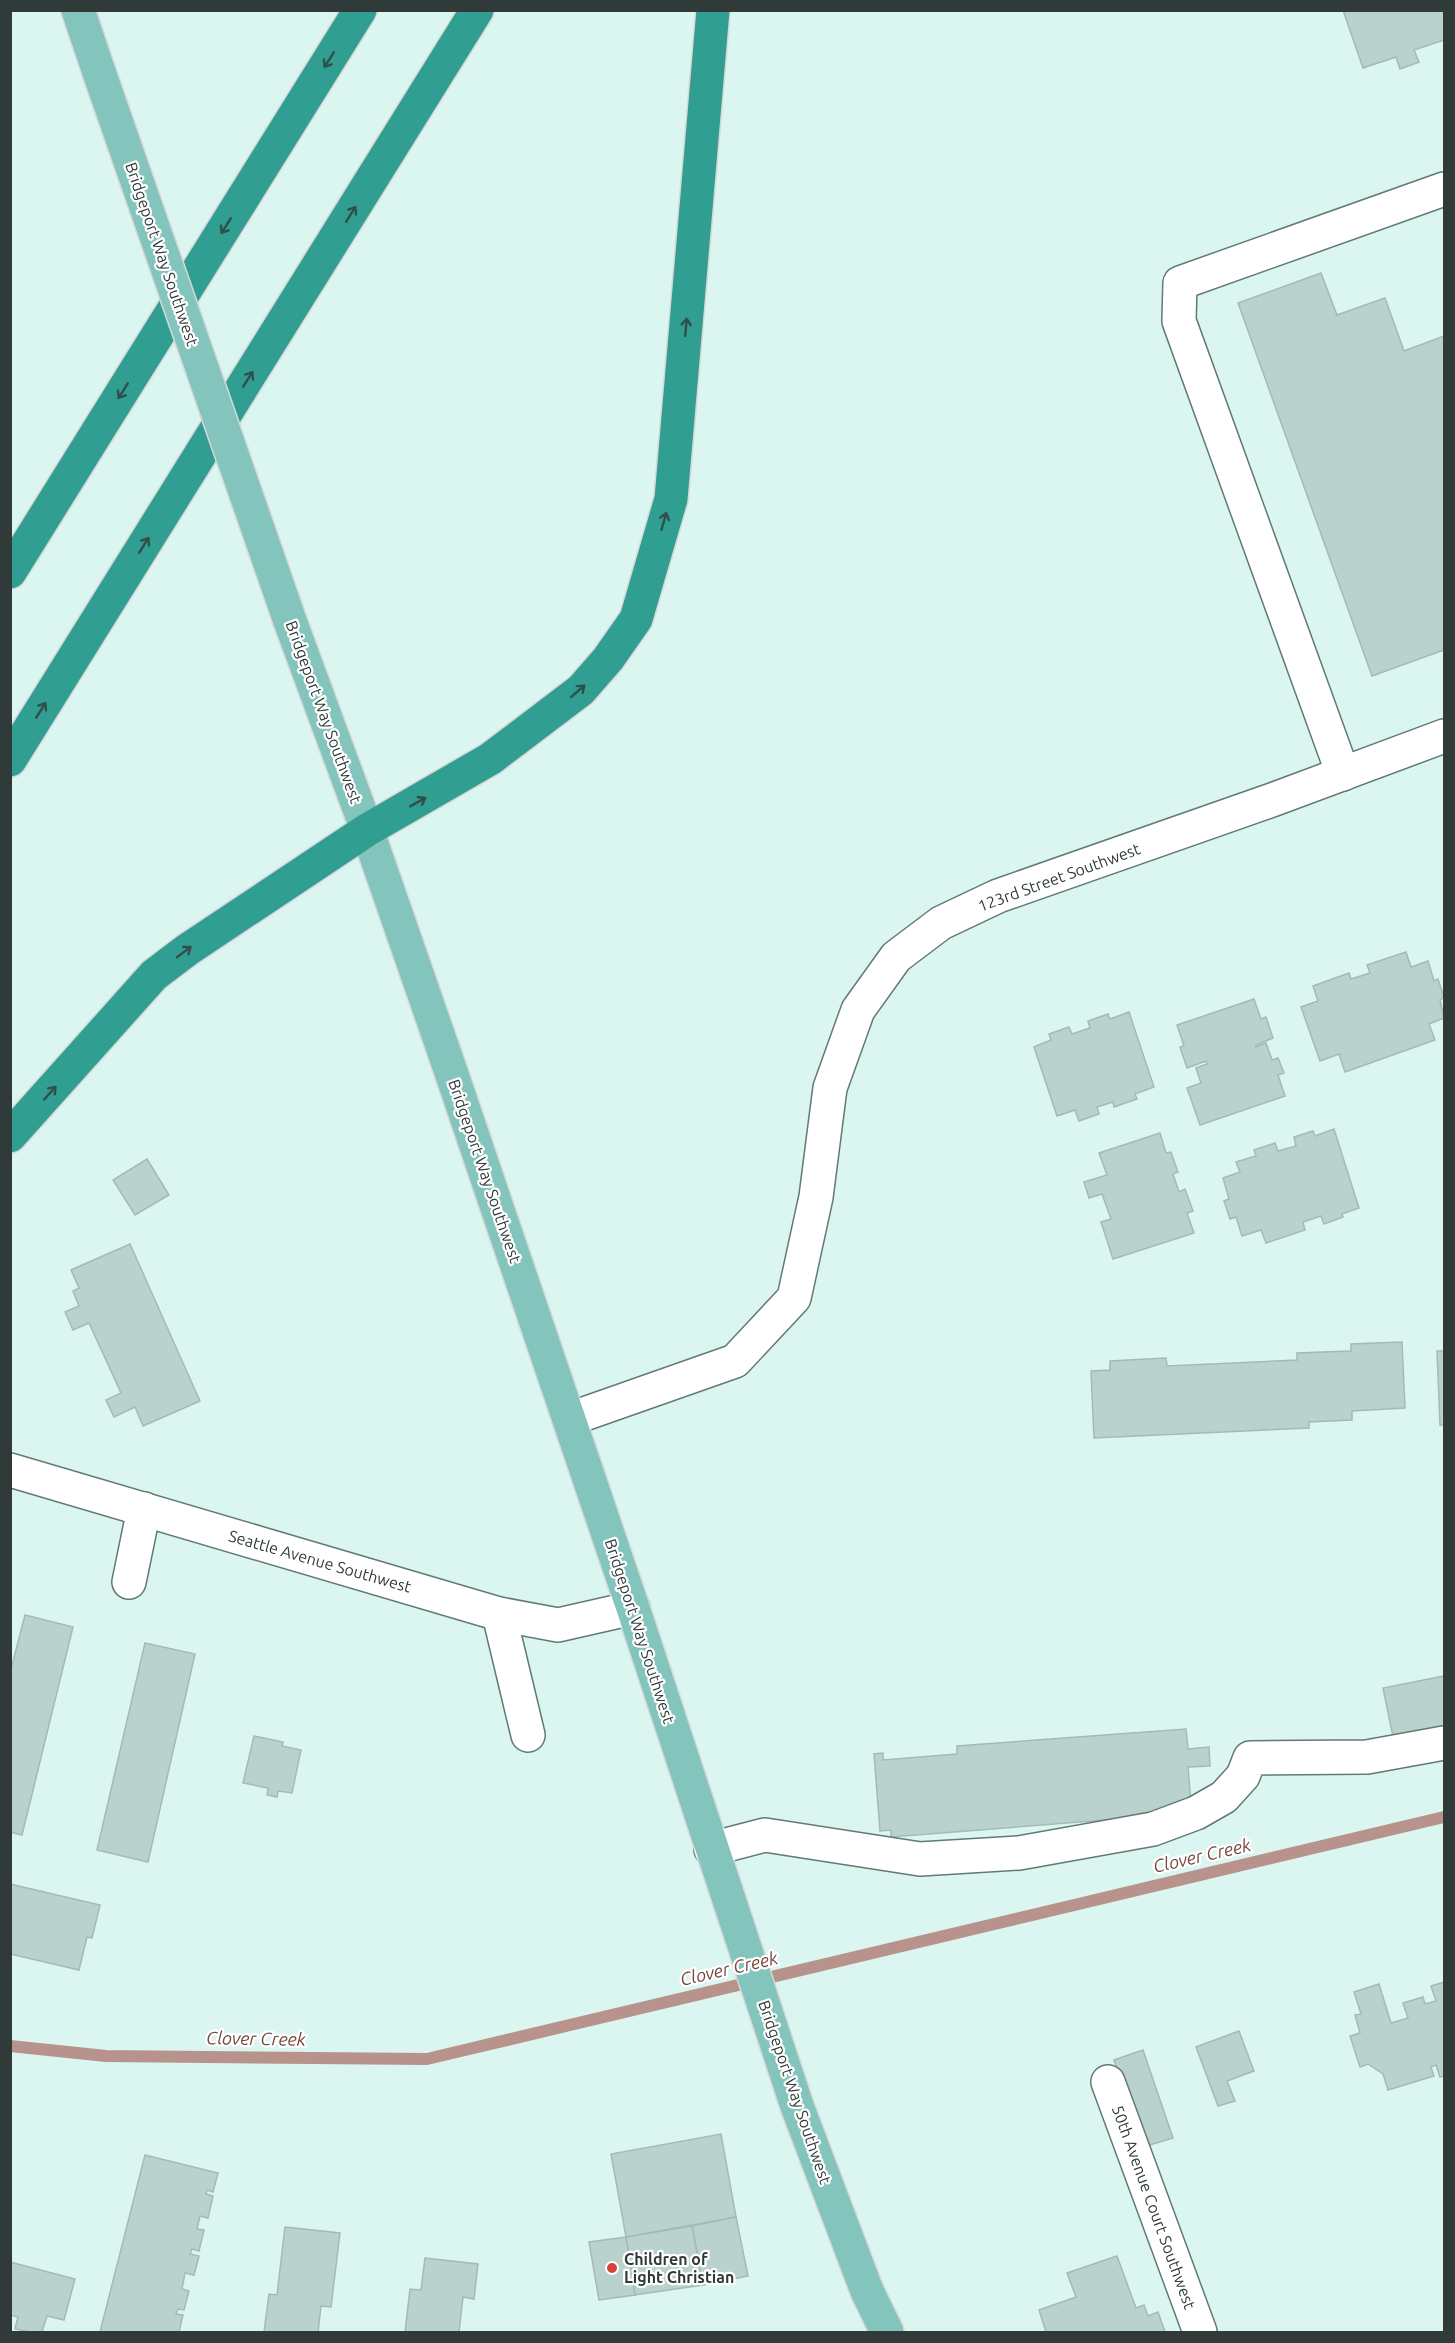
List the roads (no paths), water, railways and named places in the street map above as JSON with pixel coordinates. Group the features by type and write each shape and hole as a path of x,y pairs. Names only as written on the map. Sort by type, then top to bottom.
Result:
{"highway":[{"path":"10,572 360,10"},
{"path":"10,760 477,10"},
{"path":"10,1136 154,975 187,950 367,830 490,759 581,690 608,659 636,620 670,498 713,10"}],"main road":[{"name":"Bridgeport Way Southwest","path":"78,10 290,621 367,830 570,1419 797,2106 867,2291 886,2332"}],"street":[{"path":"1343,774 1179,321 1180,283 1444,189"},
{"name":"123rd Street Southwest","path":"570,1419 735,1361 794,1298 816,1197 830,1088 858,1010 896,957 941,923 998,896 1444,736"},
{"name":"Seattle Avenue Southwest","path":"10,1470 499,1614 558,1625 633,1608"},
{"path":"129,1582 144,1509"},
{"path":"499,1614 528,1735"},
{"path":"711,1849 765,1834 920,1859 1019,1853 1153,1829 1196,1814 1224,1797 1243,1776 1250,1758 1367,1757 1444,1743"},
{"name":"50th Avenue Court Southwest","path":"1108,2082 1200,2332"}],"waterway":[{"name":"Clover Creek","path":"10,2046 106,2056 427,2059 1444,1817"}],"place":[{"name":"Children of Light Christian","path":"612,2268"}]}
